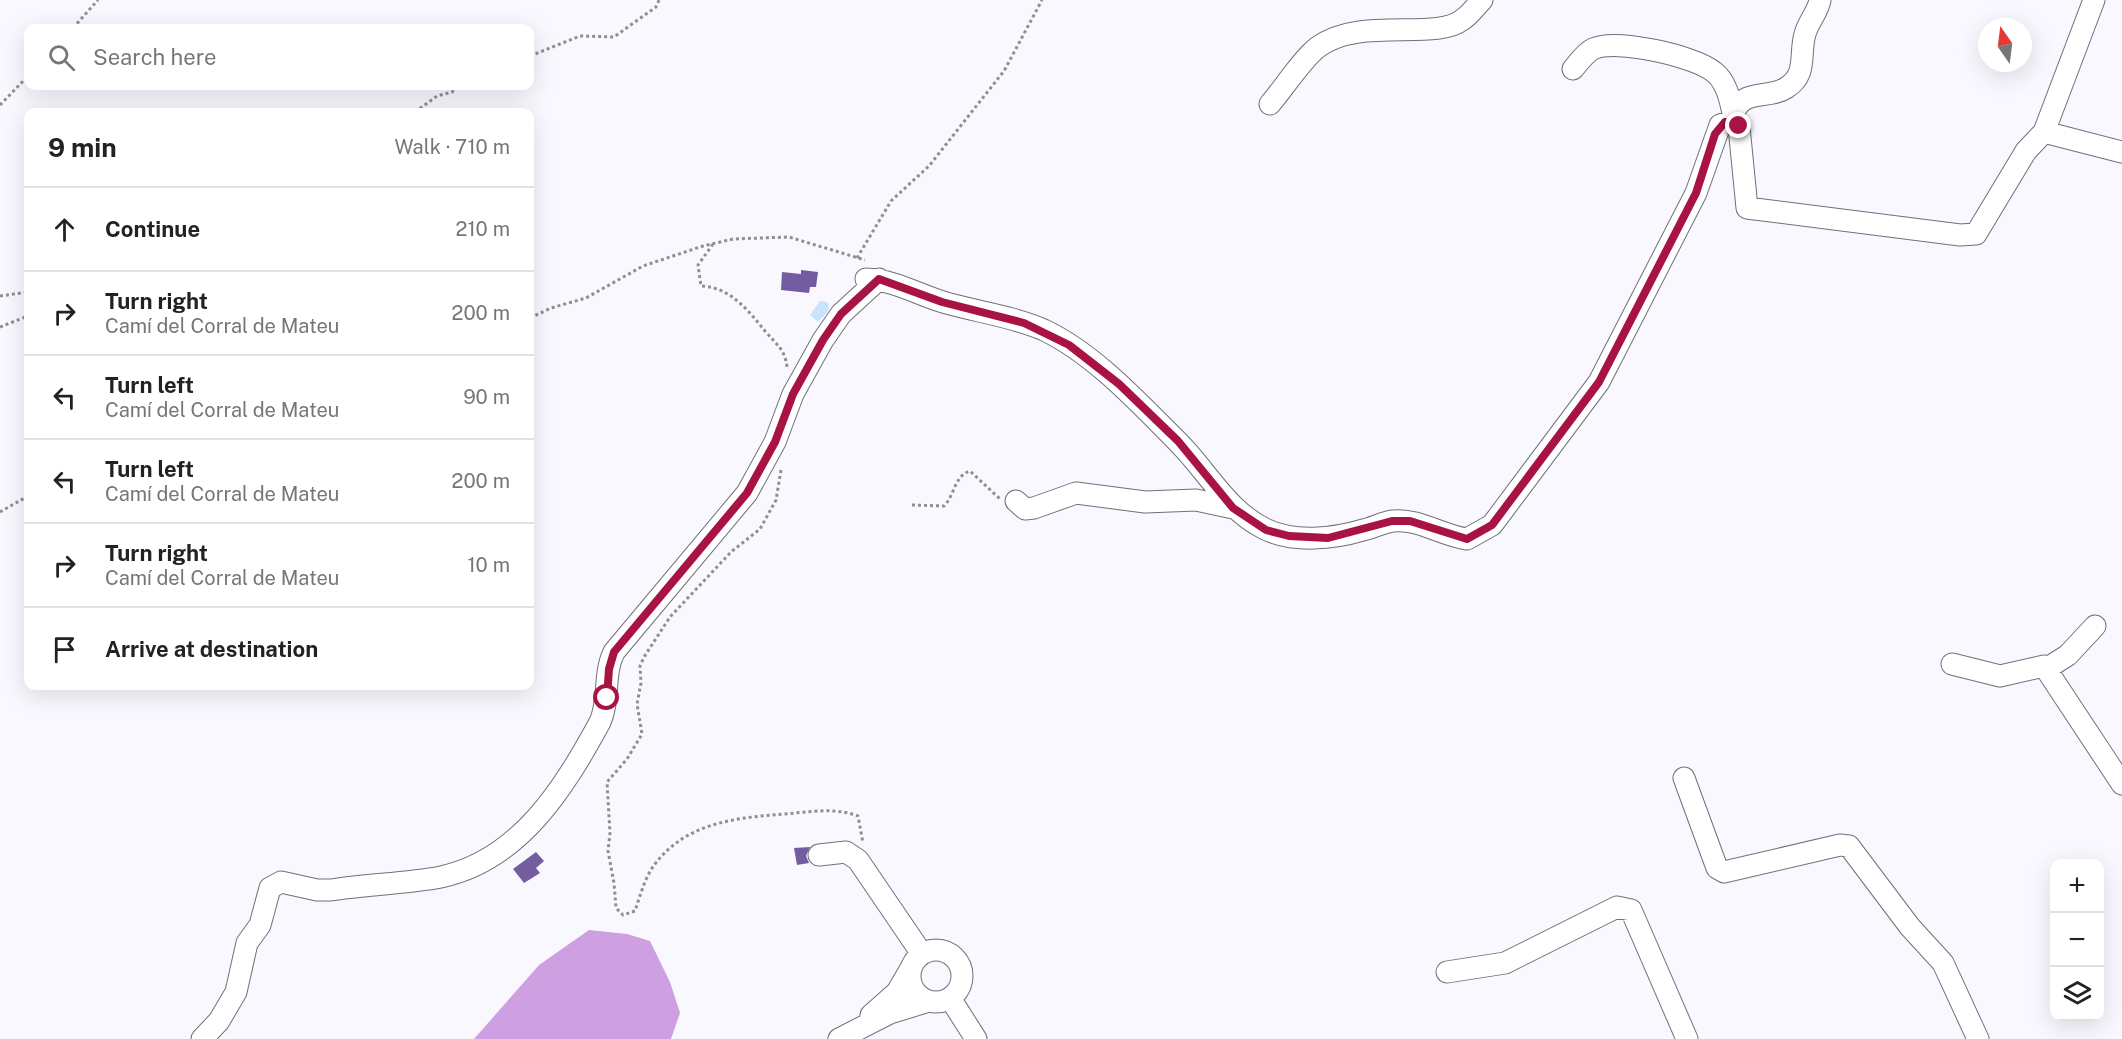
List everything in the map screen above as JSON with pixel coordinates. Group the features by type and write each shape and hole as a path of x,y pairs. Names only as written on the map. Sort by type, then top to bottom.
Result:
{"street":[{"path":"1270,104 1317,47 1345,34 1385,28 1437,27 1461,21 1482,0"},
{"path":"202,1039 219,1021 240,985 247,943 260,925 267,894 275,884 281,882 317,890 331,890 442,876 491,857 520,835 546,809 606,710 609,669 614,652 747,493 775,442 793,394 834,324 870,273 942,302 1024,323 1069,345 1119,384 1178,441 1233,508 1266,530 1328,538 1392,521 1410,521 1467,539 1492,525 1599,382 1696,193 1720,125 1732,117 1750,95 1786,88 1802,72 1805,34 1820,0"},
{"path":"1573,69 1593,49 1606,46 1630,47 1679,56 1715,73 1724,84 1732,117 1739,126 1747,208 1960,235 1976,234 2026,151 2044,132 2094,0"},
{"path":"2044,132 2122,152"},
{"path":"1020,505 1034,508 1076,493 1145,502 1196,500 1233,508"},
{"path":"2046,669 2067,655 2095,626"},
{"path":"1952,664 2000,676 2044,666 2122,784"},
{"path":"1684,778 1717,868 1724,872 1840,845 1849,846 1910,927 1943,963 1978,1039"},
{"path":"819,855 846,852 858,860 916,961 911,985 915,992 939,1000 976,1039"},
{"path":"1448,972 1505,963 1617,907 1626,907 1631,909 1687,1039"},
{"path":"839,1039 860,1026 890,1013 939,1000 956,992 962,975 955,959 939,951 916,961 897,992 860,1026"}],"path":[{"path":"77,24 98,0"},
{"path":"534,54 580,36 614,37 656,7 659,0"},
{"path":"857,258 891,201 929,166 1004,71 1042,0"},
{"path":"0,105 24,80"},
{"path":"420,108 437,96 454,90"},
{"path":"534,316 586,298 643,266 733,239 789,237 857,258 870,273"},
{"path":"712,244 699,265 701,286 722,291 753,314 782,348 793,394"},
{"path":"0,296 24,293"},
{"path":"0,327 24,318"},
{"path":"782,465 776,500 760,529 731,552 670,617 640,666 641,683 637,704 642,734 627,759 607,782 610,833 608,851 616,908 623,915 634,911 654,865 678,841 692,832 734,818 833,810 850,813 858,816 861,822 864,849 858,860"},
{"path":"912,505 944,506 951,499 958,479 970,471 976,474 1004,503 1015,510 1020,505"},
{"path":"0,512 24,498"}],"shaded area":[{"path":"589,930 627,934 650,941 670,982 680,1013 671,1039 474,1039 539,965"}],"water":[{"path":"820,301 827,302 829,308 818,322 810,315"}],"building":[{"path":"801,270 818,272 816,287 810,287 809,293 781,290 782,272 801,274"},
{"path":"810,847 806,856 809,863 797,865 794,848"},
{"path":"536,852 544,861 536,868 540,873 524,883 513,869"}],"route":[{"path":"607,698 609,669 614,652 747,493 775,442 793,394 823,340 841,314 879,279 942,302 1024,323 1045,331 1069,345 1119,384 1178,441 1233,508 1266,530 1289,536 1328,538 1392,521 1410,521 1457,538 1467,539 1478,535 1492,525 1599,382 1696,193 1715,134 1720,125 1725,122 1736,122 1739,126"}]}
